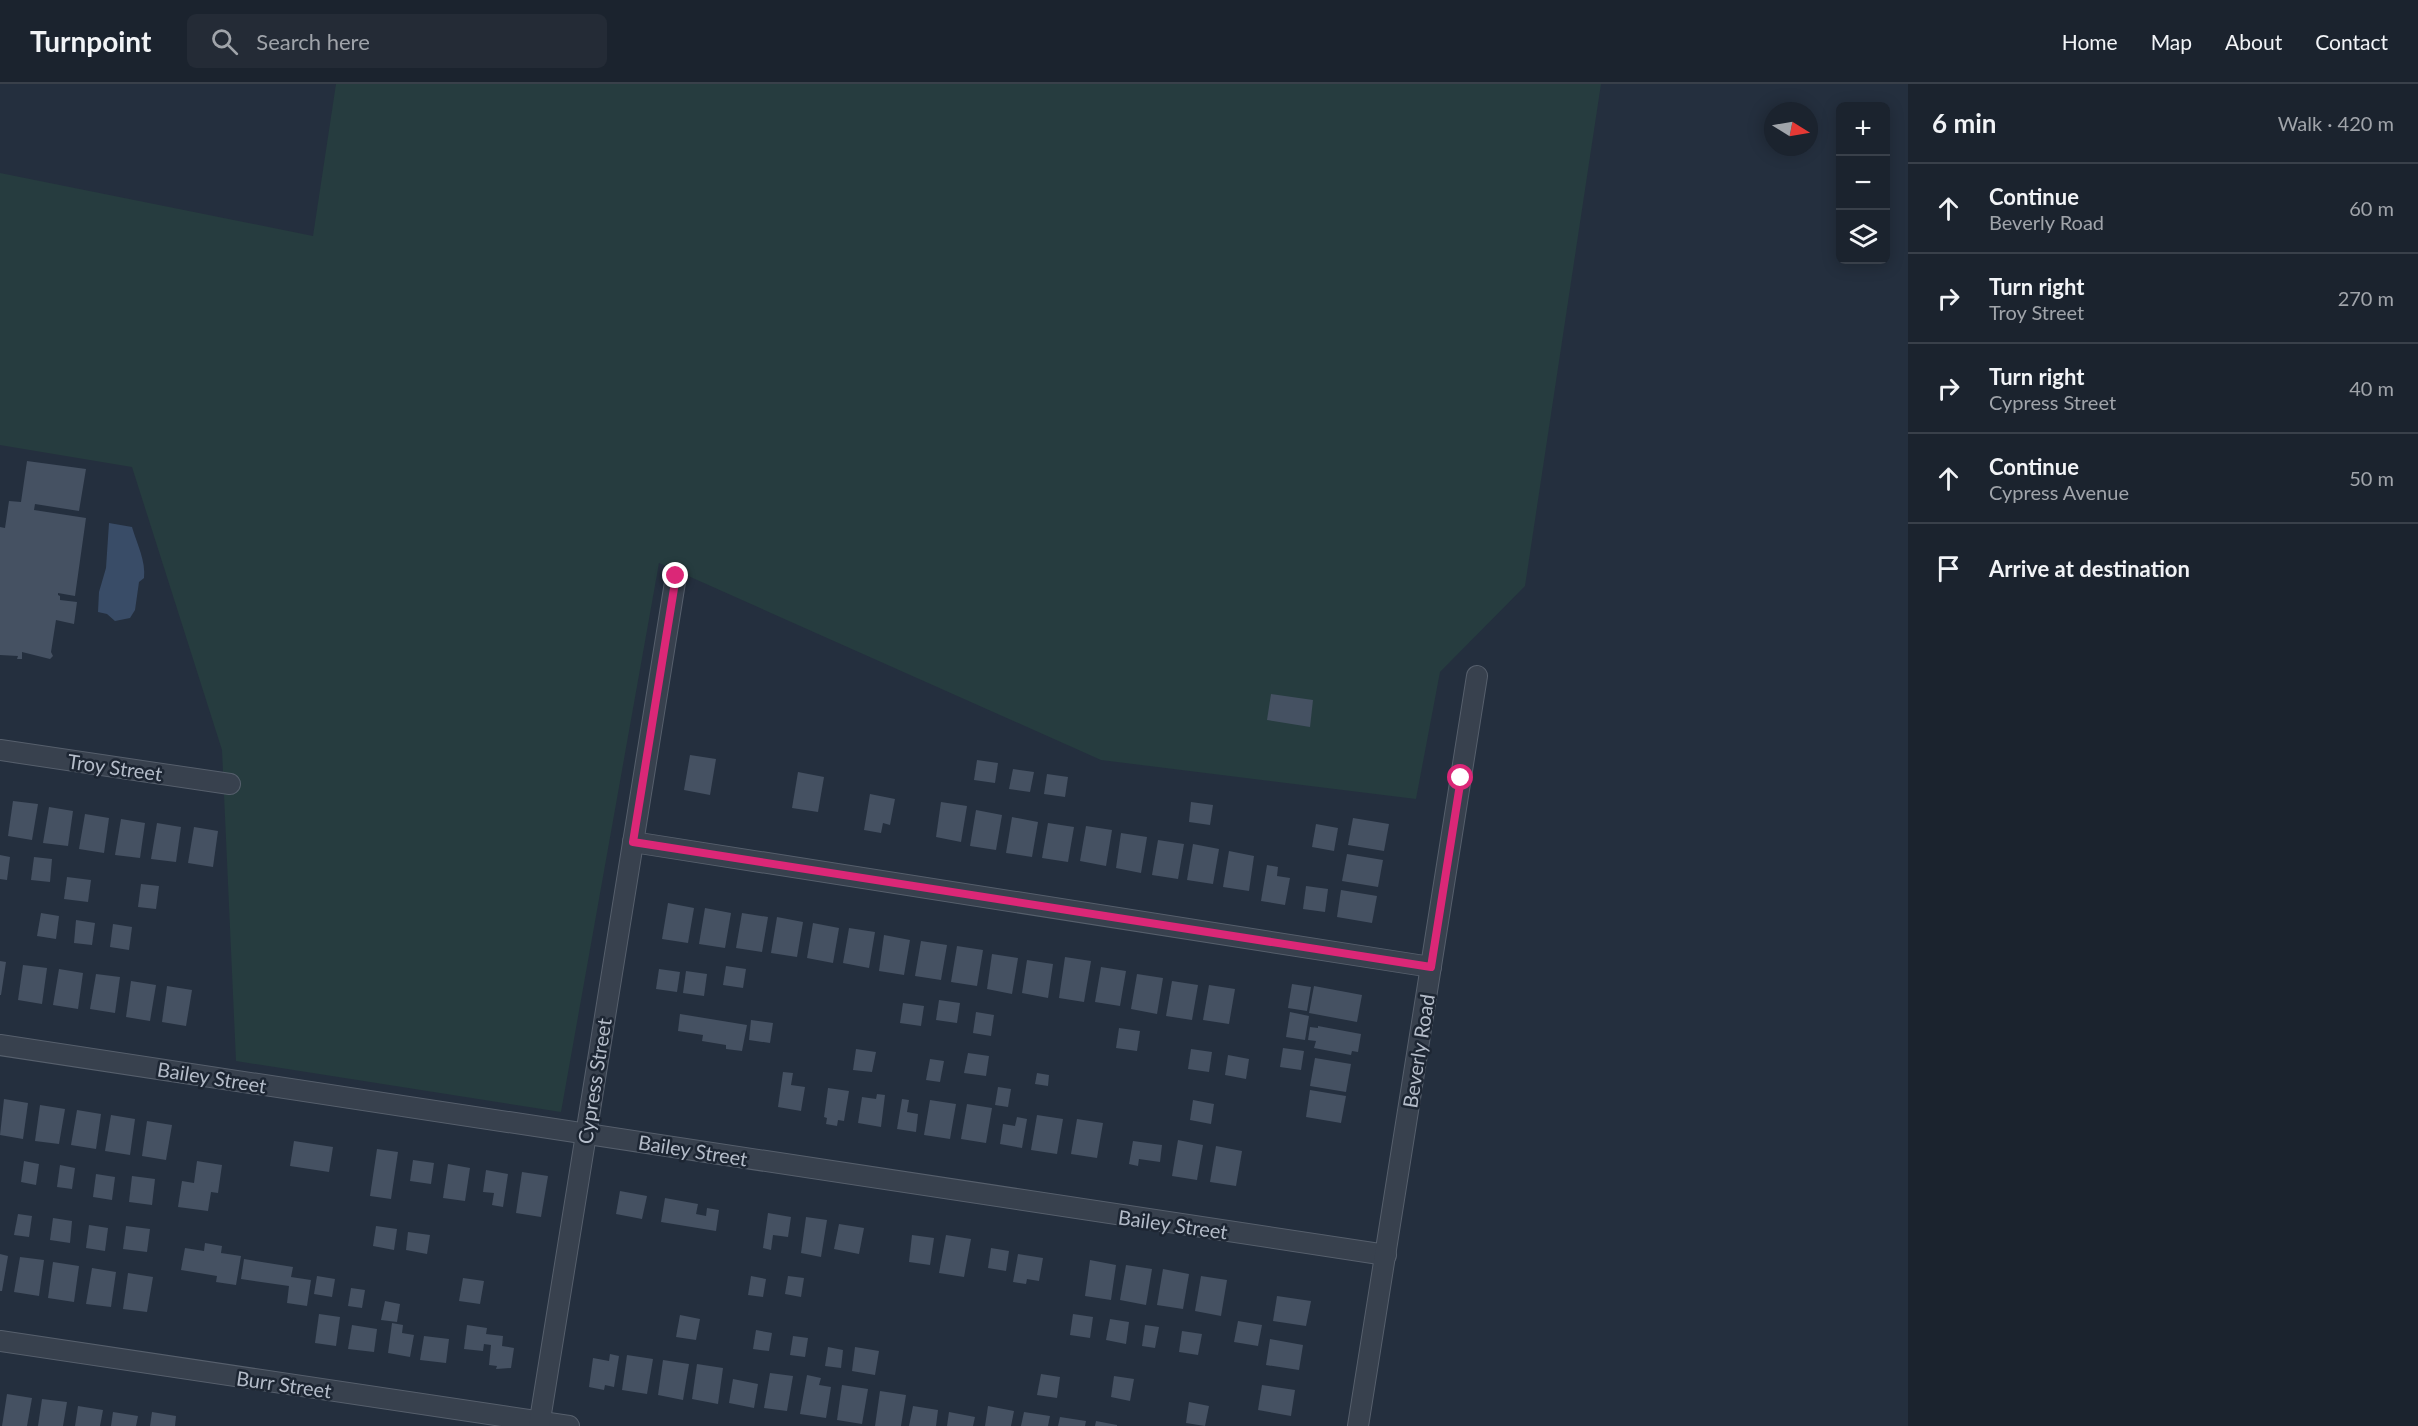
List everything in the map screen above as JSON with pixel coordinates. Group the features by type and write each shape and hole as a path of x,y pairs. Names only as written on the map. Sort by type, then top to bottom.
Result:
{"street":[{"name":"Cypress Street","path":"539,1424 676,576"},
{"name":"Beverly Road","path":"1358,1426 1477,676"},
{"name":"Troy Street","path":"0,750 230,784"},
{"path":"633,842 1431,967"},
{"name":"Bailey Street","path":"0,1045 1386,1255"},
{"name":"Burr Street","path":"0,1341 539,1424 569,1426"}],"green space":[{"path":"336,84 1601,84 1525,586 1440,672 1416,799 1101,760 659,563 561,1112 236,1061 222,750 132,467 0,445 0,173 313,236"}],"water":[{"path":"109,523 132,527 144,572 144,578 139,582 135,610 130,618 115,621 107,614 98,612 99,592 106,568"}],"building":[{"path":"27,461 86,469 79,511 35,504 34,510 86,518 75,596 58,593 60,600 77,602 74,624 56,620 51,652 53,656 50,659 22,652 22,659 17,659 18,656 0,655 0,527 5,528 9,501 21,502"},
{"path":"1271,694 1313,700 1310,727 1267,720"},
{"path":"690,755 716,759 710,795 684,790"},
{"path":"977,760 998,763 995,783 974,780"},
{"path":"1013,769 1034,772 1030,792 1009,789"},
{"path":"798,772 824,777 818,812 792,808"},
{"path":"1047,774 1068,777 1065,797 1044,794"},
{"path":"870,794 895,799 890,825 883,823 881,833 864,830"},
{"path":"13,801 38,804 32,840 8,836"},
{"path":"941,802 967,806 961,842 936,837"},
{"path":"1191,802 1213,805 1210,825 1189,822"},
{"path":"49,807 73,811 68,846 43,843"},
{"path":"976,810 1002,815 996,850 970,846"},
{"path":"85,814 109,818 104,853 79,849"},
{"path":"1012,817 1038,822 1032,857 1006,853"},
{"path":"1353,818 1389,824 1384,851 1348,845"},
{"path":"121,819 145,823 140,858 115,855"},
{"path":"157,823 181,827 176,862 151,859"},
{"path":"1048,823 1074,827 1068,862 1042,858"},
{"path":"1316,824 1338,828 1334,851 1312,847"},
{"path":"1086,826 1112,830 1106,866 1080,861"},
{"path":"194,827 218,831 213,867 188,863"},
{"path":"1121,833 1147,837 1141,873 1116,868"},
{"path":"1158,840 1184,844 1178,879 1152,875"},
{"path":"1193,844 1219,849 1213,884 1187,880"},
{"path":"1229,851 1254,856 1249,891 1223,887"},
{"path":"1347,854 1383,860 1378,887 1342,881"},
{"path":"0,855 10,857 7,880 0,879"},
{"path":"34,857 52,859 50,882 31,880"},
{"path":"1267,865 1278,867 1277,876 1290,878 1285,905 1261,901"},
{"path":"67,877 91,880 88,902 64,899"},
{"path":"141,884 159,886 156,909 138,907"},
{"path":"1306,886 1328,889 1325,912 1303,909"},
{"path":"1341,890 1377,896 1372,923 1337,917"},
{"path":"668,903 694,908 688,943 662,939"},
{"path":"705,908 731,913 725,948 699,944"},
{"path":"41,913 59,916 56,939 37,936"},
{"path":"742,913 768,917 762,952 736,948"},
{"path":"777,917 803,922 797,957 771,953"},
{"path":"76,920 95,923 92,945 74,943"},
{"path":"813,923 839,928 833,963 807,958"},
{"path":"113,924 132,927 129,950 110,947"},
{"path":"849,928 875,932 869,968 843,963"},
{"path":"884,935 910,940 904,975 879,971"},
{"path":"921,941 947,945 941,980 915,976"},
{"path":"957,946 983,950 977,986 951,982"},
{"path":"992,954 1018,958 1012,994 987,989"},
{"path":"1065,957 1091,961 1084,1002 1059,998"},
{"path":"1027,960 1053,964 1048,998 1022,993"},
{"path":"0,961 6,962 1,995 0,995"},
{"path":"23,965 47,968 42,1004 18,1000"},
{"path":"726,966 746,969 743,988 723,985"},
{"path":"1101,967 1126,971 1120,1006 1095,1002"},
{"path":"59,969 83,973 78,1009 53,1005"},
{"path":"659,969 680,972 677,992 656,989"},
{"path":"686,971 707,974 704,996 683,993"},
{"path":"96,974 120,977 115,1013 90,1009"},
{"path":"1137,974 1163,978 1157,1014 1131,1009"},
{"path":"131,981 156,985 150,1021 126,1017"},
{"path":"1172,981 1198,985 1192,1020 1166,1016"},
{"path":"1292,984 1311,987 1307,1011 1288,1008"},
{"path":"1209,985 1235,989 1229,1024 1203,1020"},
{"path":"167,986 192,990 186,1026 162,1022"},
{"path":"1314,986 1362,995 1357,1022 1309,1013"},
{"path":"939,1000 960,1003 957,1023 936,1020"},
{"path":"903,1003 924,1006 921,1026 900,1023"},
{"path":"976,1012 994,1015 991,1036 973,1033"},
{"path":"1290,1012 1309,1016 1305,1040 1286,1037"},
{"path":"680,1014 747,1025 742,1051 726,1049 726,1045 702,1041 703,1035 678,1031"},
{"path":"751,1020 773,1023 770,1043 749,1040"},
{"path":"1318,1026 1361,1034 1358,1052 1352,1051 1351,1055 1314,1048 1316,1041 1308,1040 1310,1027 1318,1028"},
{"path":"1119,1028 1140,1031 1137,1051 1116,1048"},
{"path":"1283,1048 1304,1051 1301,1070 1280,1067"},
{"path":"856,1049 876,1052 872,1072 853,1070"},
{"path":"1191,1049 1212,1052 1209,1072 1188,1069"},
{"path":"968,1053 989,1056 986,1076 964,1073"},
{"path":"1228,1055 1249,1059 1246,1079 1225,1075"},
{"path":"1315,1058 1351,1064 1346,1092 1310,1086"},
{"path":"930,1059 944,1061 940,1082 926,1080"},
{"path":"783,1072 793,1073 791,1085 805,1087 801,1111 778,1107"},
{"path":"1037,1073 1049,1075 1048,1086 1035,1084"},
{"path":"998,1087 1011,1089 1008,1107 995,1105"},
{"path":"828,1088 849,1091 844,1121 838,1120 837,1126 826,1124 827,1118 824,1117"},
{"path":"1310,1090 1346,1096 1341,1123 1306,1117"},
{"path":"877,1094 885,1095 881,1127 858,1123 862,1097 876,1099"},
{"path":"4,1099 28,1103 23,1139 0,1135"},
{"path":"902,1099 909,1100 907,1112 918,1114 916,1132 897,1129"},
{"path":"930,1100 956,1104 950,1139 924,1135"},
{"path":"1193,1100 1214,1104 1211,1124 1190,1120"},
{"path":"967,1104 992,1108 986,1143 961,1139"},
{"path":"40,1105 65,1109 59,1144 35,1141"},
{"path":"77,1110 101,1114 96,1149 71,1145"},
{"path":"111,1115 135,1119 130,1155 105,1151"},
{"path":"1037,1115 1063,1119 1057,1154 1031,1150"},
{"path":"1017,1117 1027,1119 1022,1148 1000,1144 1003,1124 1015,1126"},
{"path":"1077,1119 1103,1123 1097,1158 1071,1154"},
{"path":"147,1121 172,1125 166,1160 142,1156"},
{"path":"1178,1140 1203,1145 1197,1180 1172,1176"},
{"path":"294,1141 333,1147 329,1172 290,1166"},
{"path":"1133,1141 1162,1145 1160,1162 1139,1159 1138,1166 1129,1164"},
{"path":"1216,1146 1242,1151 1236,1186 1210,1182"},
{"path":"377,1149 398,1152 391,1199 370,1196"},
{"path":"413,1160 434,1163 431,1184 410,1181"},
{"path":"24,1161 39,1164 36,1185 21,1182"},
{"path":"197,1161 222,1165 218,1193 211,1192 208,1211 178,1207 182,1181 194,1183"},
{"path":"448,1164 470,1168 465,1201 443,1198"},
{"path":"60,1165 75,1168 72,1189 57,1187"},
{"path":"486,1170 508,1174 503,1207 492,1205 494,1193 483,1192"},
{"path":"522,1172 548,1176 541,1217 516,1213"},
{"path":"96,1174 115,1177 112,1200 93,1197"},
{"path":"132,1176 155,1179 152,1205 129,1202"},
{"path":"620,1191 647,1196 642,1219 616,1214"},
{"path":"665,1198 698,1204 696,1214 706,1216 707,1208 719,1210 716,1231 661,1222"},
{"path":"768,1213 791,1217 788,1237 773,1235 771,1250 763,1248"},
{"path":"18,1214 32,1216 29,1237 14,1235"},
{"path":"806,1217 827,1220 821,1257 801,1253"},
{"path":"53,1218 72,1221 70,1243 50,1240"},
{"path":"839,1224 864,1228 859,1254 834,1249"},
{"path":"89,1225 108,1228 105,1251 86,1248"},
{"path":"126,1226 150,1229 147,1252 123,1249"},
{"path":"376,1226 397,1229 394,1250 373,1246"},
{"path":"408,1232 430,1235 427,1254 406,1250"},
{"path":"912,1235 934,1238 930,1265 909,1262"},
{"path":"946,1235 971,1239 964,1277 939,1273"},
{"path":"205,1243 222,1246 221,1253 241,1256 236,1285 216,1282 217,1276 181,1270 185,1248 204,1251"},
{"path":"991,1248 1009,1251 1006,1271 988,1268"},
{"path":"0,1254 8,1256 2,1291 0,1291"},
{"path":"1018,1254 1043,1258 1039,1281 1027,1279 1026,1284 1013,1282"},
{"path":"20,1257 44,1260 39,1296 14,1292"},
{"path":"244,1259 293,1267 291,1277 311,1280 307,1306 287,1303 289,1286 241,1279"},
{"path":"1090,1260 1116,1265 1111,1300 1085,1296"},
{"path":"53,1262 79,1266 74,1302 48,1298"},
{"path":"1126,1265 1152,1269 1146,1305 1120,1300"},
{"path":"92,1268 116,1272 111,1307 86,1304"},
{"path":"1163,1269 1189,1274 1183,1309 1157,1305"},
{"path":"128,1273 153,1277 147,1312 123,1309"},
{"path":"317,1276 335,1279 332,1297 314,1294"},
{"path":"751,1276 766,1279 763,1297 748,1295"},
{"path":"788,1276 804,1278 801,1297 785,1294"},
{"path":"1201,1276 1227,1280 1221,1316 1195,1311"},
{"path":"463,1278 484,1281 480,1304 459,1301"},
{"path":"351,1288 365,1290 362,1308 348,1306"},
{"path":"1277,1296 1311,1301 1306,1326 1273,1321"},
{"path":"385,1301 400,1304 397,1322 381,1320"},
{"path":"319,1314 340,1317 336,1346 315,1343"},
{"path":"1073,1314 1093,1317 1090,1338 1070,1335"},
{"path":"680,1315 700,1319 696,1340 676,1337"},
{"path":"1110,1319 1129,1322 1126,1344 1106,1340"},
{"path":"1238,1321 1262,1325 1258,1346 1234,1342"},
{"path":"392,1323 403,1325 402,1333 414,1335 410,1357 388,1353"},
{"path":"352,1325 377,1329 374,1352 348,1349"},
{"path":"467,1325 487,1328 486,1334 503,1336 502,1346 514,1348 511,1368 496,1369 497,1366 489,1365 491,1345 484,1344 483,1351 464,1349"},
{"path":"1145,1325 1159,1327 1155,1348 1142,1346"},
{"path":"756,1330 772,1333 769,1351 753,1349"},
{"path":"1182,1331 1202,1334 1198,1355 1179,1352"},
{"path":"424,1336 449,1339 446,1363 420,1360"},
{"path":"793,1336 808,1338 805,1357 790,1355"},
{"path":"1270,1339 1303,1345 1299,1370 1266,1365"},
{"path":"828,1347 843,1350 841,1368 825,1366"},
{"path":"855,1347 879,1351 875,1375 852,1371"},
{"path":"610,1354 619,1356 614,1387 605,1385 604,1390 589,1387 593,1358 609,1361"},
{"path":"627,1355 653,1359 647,1394 622,1390"},
{"path":"663,1360 689,1364 683,1400 658,1395"},
{"path":"697,1364 723,1368 718,1404 692,1399"},
{"path":"770,1373 793,1376 787,1411 764,1408"},
{"path":"1041,1374 1060,1377 1057,1398 1037,1395"},
{"path":"807,1375 821,1378 819,1385 831,1387 826,1418 800,1414"},
{"path":"1114,1376 1134,1379 1130,1401 1111,1397"},
{"path":"733,1379 758,1384 754,1408 729,1403"},
{"path":"842,1385 868,1389 862,1424 837,1420"},
{"path":"1262,1385 1295,1390 1291,1416 1258,1410"},
{"path":"880,1391 906,1395 901,1426 875,1426"},
{"path":"7,1394 32,1398 27,1426 2,1426"},
{"path":"42,1399 67,1402 63,1426 38,1426"},
{"path":"1189,1402 1209,1406 1205,1426 1186,1423"},
{"path":"78,1406 103,1410 100,1426 75,1426"},
{"path":"913,1406 938,1410 936,1426 909,1426"},
{"path":"988,1406 1014,1411 1011,1426 985,1426"},
{"path":"113,1412 138,1416 136,1426 111,1426"},
{"path":"152,1412 176,1416 175,1426 150,1426"},
{"path":"949,1412 975,1417 973,1426 947,1426"},
{"path":"1024,1412 1050,1416 1048,1426 1021,1426"},
{"path":"1060,1417 1086,1421 1085,1426 1058,1426"},
{"path":"1096,1421 1117,1425 1117,1426 1095,1426"}],"route":[{"path":"676,576 633,842 1431,967 1461,778"}]}
